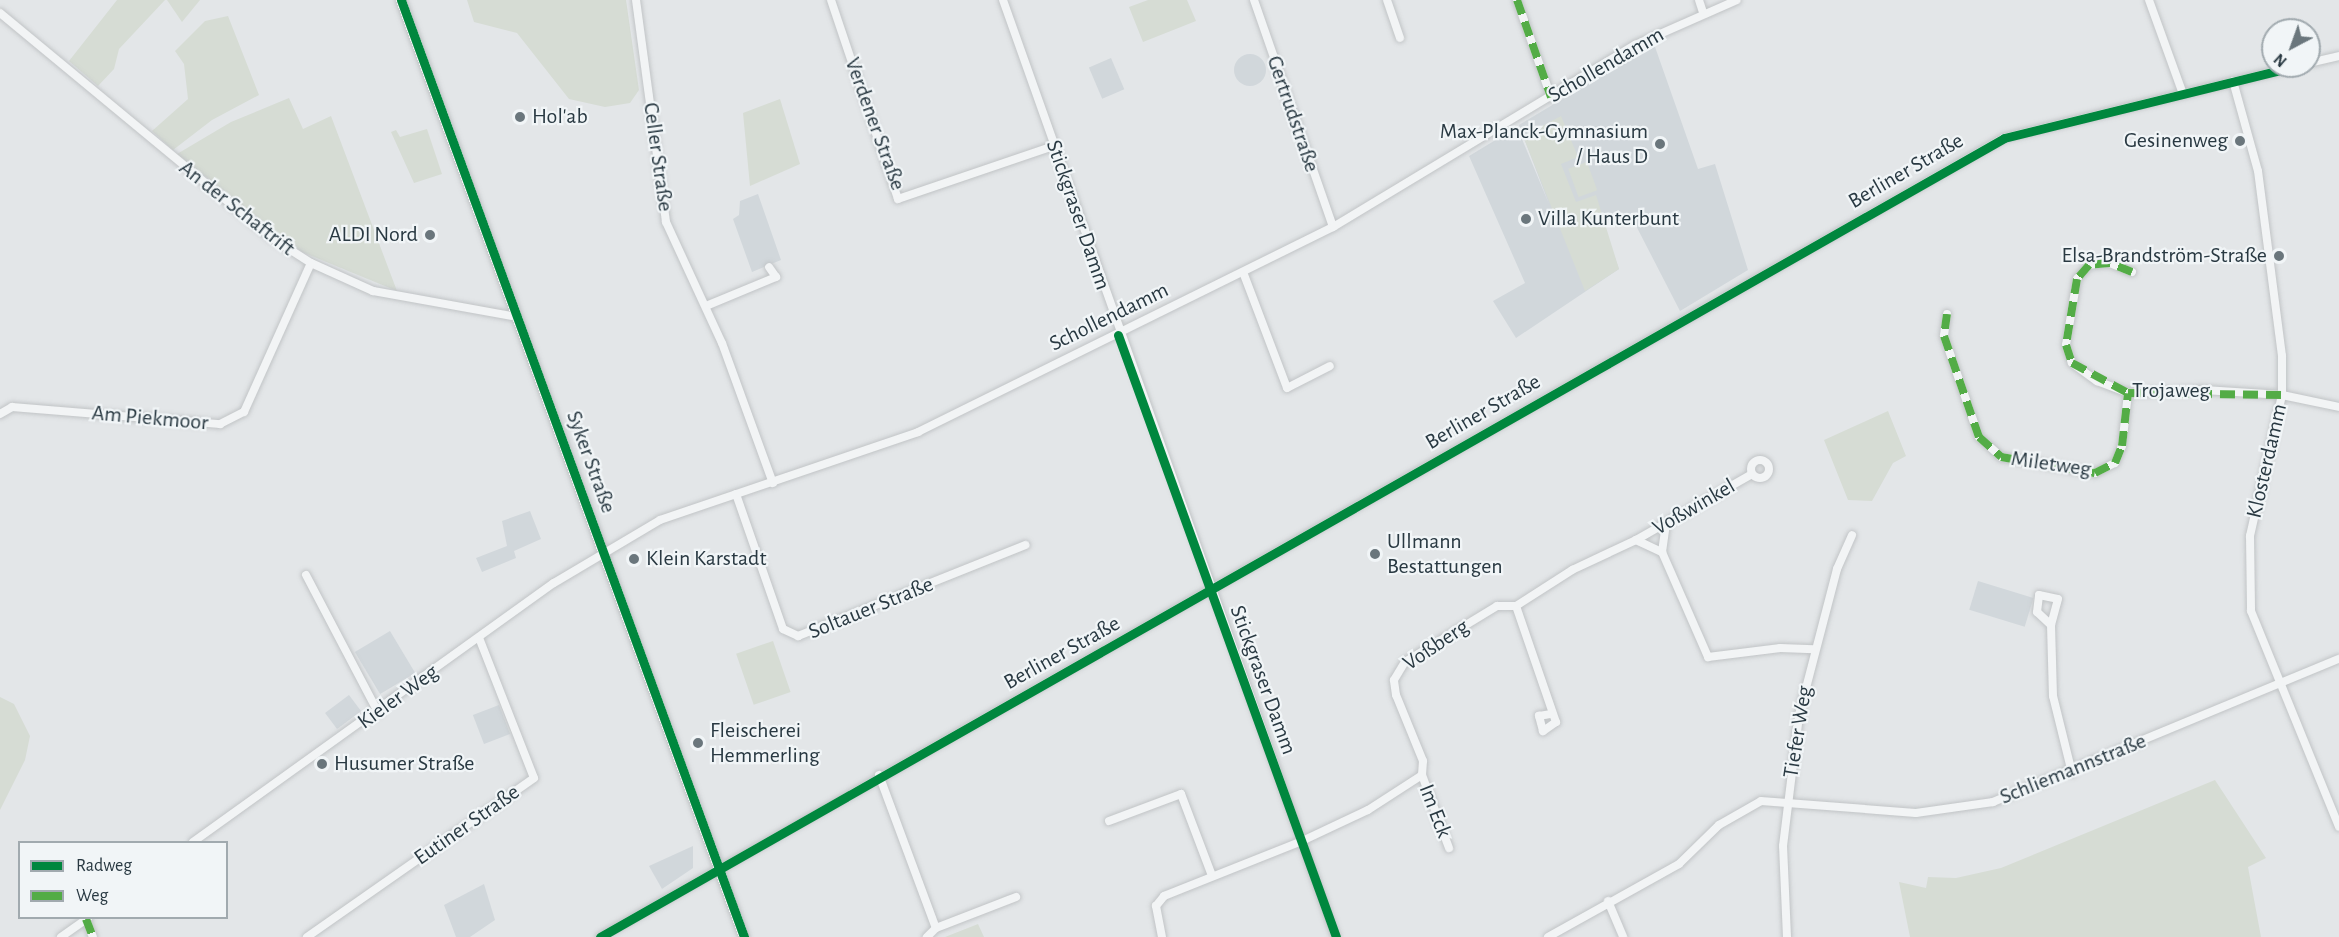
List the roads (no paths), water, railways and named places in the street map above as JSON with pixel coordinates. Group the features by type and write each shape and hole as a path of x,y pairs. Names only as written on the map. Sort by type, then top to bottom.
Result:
{"main road":[{"name":"Syker Straße","path":"401,0 744,937"}],"street":[{"name":"Celler Straße","path":"636,0 666,222 706,306 773,483"},
{"name":"Verdener Straße","path":"831,0 898,199 1054,146"},
{"name":"Stickgraser Damm","path":"1003,0 1118,335 1336,937"},
{"name":"Gertrudstraße","path":"1254,0 1333,227"},
{"path":"1386,0 1400,38"},
{"path":"1517,0 1551,97"},
{"path":"1699,0 1703,12"},
{"name":"Schollendamm","path":"602,552 660,520 903,439 1118,335 1333,227 1551,97 1703,12 1737,0"},
{"path":"2150,0 2183,94"},
{"name":"An der Schaftrift","path":"0,13 272,238 311,263 373,291 517,317"},
{"path":"2321,60 2339,56"},
{"name":"Berliner Straße","path":"600,937 879,775 1210,592 2004,138 2261,74"},
{"name":"Klosterdamm","path":"2233,81 2258,171 2271,250 2282,395 2247,563 2251,611 2278,685 2339,828"},
{"name":"Am Piekmoor","path":"0,414 12,407 220,424 244,412 311,263"},
{"name":"Trojaweg","path":"2132,272 2110,263 2089,265 2076,279 2066,345 2072,363 2128,393 2282,395"},
{"path":"706,306 776,277 769,267"},
{"path":"1243,272 1287,388 1330,366"},
{"name":"Miletweg","path":"1947,314 1944,336 1979,437 2001,457 2095,473 2115,463 2122,446 2128,393"},
{"path":"2282,395 2339,407"},
{"name":"Voßwinkel","path":"1636,540 1752,474"},
{"name":"Soltauer Straße","path":"736,494 783,629 798,636 1025,545"},
{"path":"1666,523 1662,552 1708,657 1780,648 1814,649"},
{"name":"Tiefer Weg","path":"1787,937 1781,882 1788,800 1814,649 1852,535"},
{"path":"1636,540 1662,552"},
{"name":"Voßberg","path":"1422,775 1423,760 1396,695 1397,670 1497,606 1516,606 1572,570 1636,540"},
{"name":"Kieler Weg","path":"196,841 602,552"},
{"path":"306,574 378,712"},
{"path":"1516,606 1550,714"},
{"path":"2051,625 2053,696 2072,773"},
{"name":"Eutiner Straße","path":"307,937 534,778 479,638"},
{"name":"Schliemannstraße","path":"1548,937 1608,901 1679,864 1737,812 1761,801 1788,800 1917,813 1964,809 2013,797 2339,659"},
{"path":"879,775 936,928"},
{"path":"1162,937 1156,906 1164,896 1211,873 1302,841 1368,810 1422,775"},
{"name":"Im Eck","path":"1422,775 1449,848"},
{"path":"1109,821 1180,794 1211,873"},
{"path":"927,937 936,928 1016,897"},
{"path":"1608,901 1623,937"},
{"path":"61,937 86,919"},
{"path":"87,919 93,937"}],"place":[{"name":"Hol'ab","path":"520,117"},
{"name":"Gesinenweg","path":"2240,141"},
{"name":"Max-Planck-Gymnasium / Haus D","path":"1660,144"},
{"name":"Villa Kunterbunt","path":"1526,219"},
{"name":"ALDI Nord","path":"430,235"},
{"name":"Elsa-Brandström-Straße","path":"2279,256"},
{"name":"Ullmann Bestattungen","path":"1375,554"},
{"name":"Klein Karstadt","path":"634,559"},
{"name":"Fleischerei Hemmerling","path":"698,743"},
{"name":"Husumer Straße","path":"322,764"}]}
